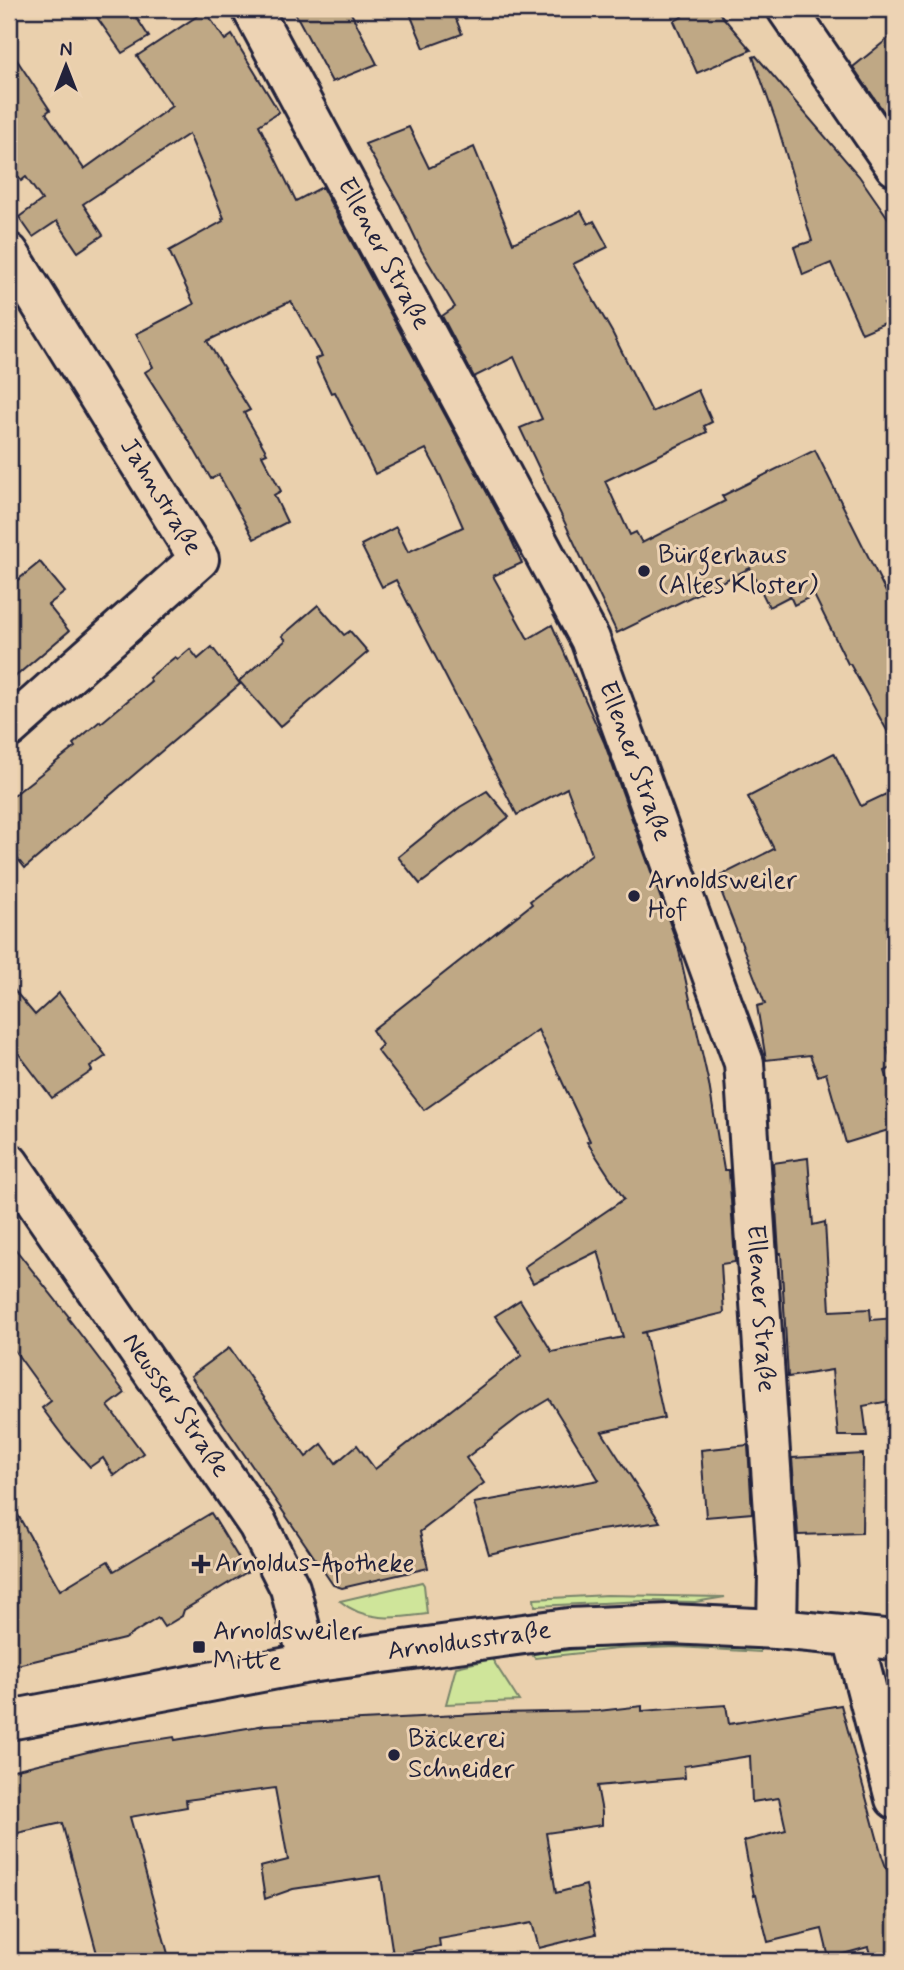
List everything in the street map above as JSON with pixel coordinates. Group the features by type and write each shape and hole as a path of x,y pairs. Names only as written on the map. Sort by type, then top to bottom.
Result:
{"street":[{"name":"Ellener Straße","path":"252,9 590,639 744,1063 778,1572 777,1629"},
{"path":"787,9 895,166"},
{"name":"Jahnstraße","path":"9,253 199,559 9,728"},
{"name":"Neusser Straße","path":"9,1163 258,1525 290,1588 309,1663"},
{"name":"Arnoldusstraße","path":"9,1720 309,1663 568,1628 670,1624 777,1629 895,1640"},
{"path":"853,1637 895,1799"}],"green space":[{"path":"422,1582 427,1614 371,1616 340,1601"},
{"path":"607,1595 725,1597 695,1602 646,1601 535,1606 534,1599"},
{"path":"658,1644 760,1649 760,1652 678,1647 617,1649 535,1658 531,1654 616,1645"},
{"path":"492,1659 519,1701 446,1704 456,1667"}],"building":[{"path":"91,9 131,9 149,37 122,53"},
{"path":"293,9 349,9 377,64 332,82"},
{"path":"408,9 452,9 462,34 424,48"},
{"path":"678,9 716,9 751,50 697,73 674,21 682,17"},
{"path":"205,11 225,40 232,35 279,112 259,125 296,201 322,187 505,526 522,563 493,576 528,639 552,625 604,742 678,946 709,1084 724,1170 729,1170 735,1262 721,1264 724,1313 645,1332 664,1418 602,1432 660,1522 593,1531 489,1554 474,1503 599,1480 549,1399 519,1417 466,1458 484,1483 420,1532 428,1568 342,1588 333,1585 191,1376 229,1348 306,1457 322,1444 336,1463 357,1445 375,1469 522,1355 495,1316 520,1300 552,1352 623,1337 598,1251 533,1283 524,1267 624,1199 587,1142 590,1141 538,1030 424,1110 377,1050 382,1045 372,1030 592,854 567,788 517,815 396,580 382,587 361,545 396,527 408,552 463,527 426,449 375,474 335,392 331,393 315,359 322,356 291,301 207,341 250,410 244,413 267,453 262,455 281,491 274,495 287,522 254,539 219,475 211,479 145,372 153,367 136,334 194,304 169,251 224,218 189,134 83,204 103,235 78,252 57,221 33,237 19,217 42,200 26,177 21,181 9,162 9,48 50,110 46,113 84,169 172,106 137,56"},
{"path":"895,33 895,128 853,67"},
{"path":"756,56 859,176 895,228 895,298 884,304 892,320 862,333 831,263 803,275 794,247 812,241 777,124 753,57"},
{"path":"409,127 429,168 474,147 513,243 581,211 588,224 594,221 608,247 573,264 612,332 652,412 698,390 712,422 704,426 707,432 605,481 630,535 636,532 642,543 725,501 722,496 815,450 895,610 895,745 848,664 814,595 794,605 790,596 769,607 750,568 617,633 520,428 542,419 514,357 474,377 442,316 455,307 421,250 400,205 365,144"},
{"path":"40,562 65,592 48,605 69,631 9,682 9,587"},
{"path":"318,605 344,635 350,631 368,652 280,727 239,681 286,640 282,636"},
{"path":"212,647 240,684 25,868 9,848 9,799 75,747 73,744 151,681 149,678 175,657 178,659 190,649 198,659"},
{"path":"834,753 861,806 886,794 895,814 895,1045 887,1048 894,1067 885,1071 895,1101 895,1128 846,1143 826,1073 818,1076 810,1055 766,1060 757,1006 765,1004 716,878 774,849 748,797"},
{"path":"487,791 509,817 420,884 398,857 460,807"},
{"path":"9,984 35,1015 59,993 106,1056 90,1067 92,1071 52,1098 9,1041"},
{"path":"808,1158 813,1225 825,1222 830,1311 870,1309 871,1320 895,1318 895,1400 863,1406 867,1436 838,1436 832,1370 788,1377 773,1163"},
{"path":"9,1241 125,1393 108,1406 143,1453 114,1476 103,1458 90,1467 66,1440 42,1408 51,1401 9,1343"},
{"path":"748,1445 752,1513 706,1517 701,1450"},
{"path":"863,1454 862,1533 798,1535 792,1458"},
{"path":"9,1499 60,1590 108,1561 114,1571 211,1513 247,1572 184,1610 182,1616 164,1627 158,1618 124,1639 9,1667"},
{"path":"726,1705 729,1724 841,1705 882,1856 895,1892 895,1961 872,1961 868,1947 829,1958 822,1929 768,1942 756,1895 754,1896 744,1841 786,1830 779,1798 752,1802 750,1756 684,1766 685,1778 597,1786 602,1825 546,1833 556,1893 586,1885 596,1934 539,1948 532,1923 439,1939 440,1946 393,1955 381,1876 293,1889 265,1899 260,1867 288,1860 275,1788 186,1800 187,1807 130,1817 170,1961 99,1961 62,1823 9,1835 9,1771 104,1748 174,1737 175,1740 265,1725 497,1713 598,1711 642,1706 642,1711"}],"place":[{"name":"Bürgerhaus (Altes Kloster)","path":"644,571"},
{"name":"Arnoldsweiler Hof","path":"634,896"},
{"name":"Arnoldus-Apotheke","path":"201,1564"},
{"name":"Arnoldsweiler Mitte","path":"199,1647"},
{"name":"Bäckerei Schneider","path":"394,1755"}]}
